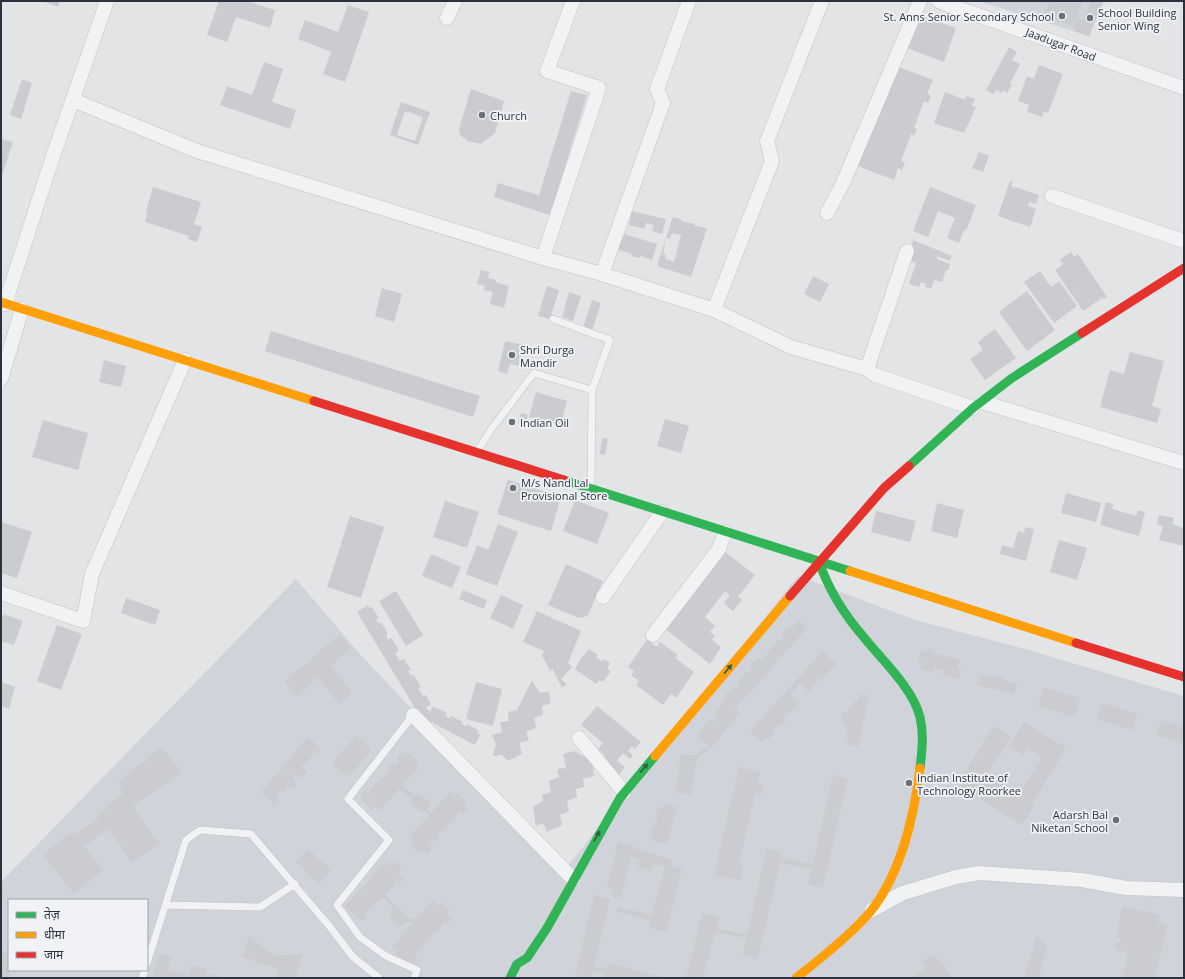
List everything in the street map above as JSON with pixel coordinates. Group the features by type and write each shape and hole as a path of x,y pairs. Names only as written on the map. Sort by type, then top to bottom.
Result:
{"street":[{"path":"107,1 3,303 1184,677"},
{"path":"447,18 455,1"},
{"path":"542,258 599,88 547,71 573,1"},
{"path":"602,274 663,103 657,89 690,1"},
{"path":"714,310 772,161 767,141 822,1"},
{"path":"827,213 843,183 920,1"},
{"name":"Jaadugar Road","path":"938,1 1184,88"},
{"path":"73,100 197,151 542,258 602,274 714,310 791,346 867,369 875,374 977,405 1184,464"},
{"path":"1052,196 1184,240"},
{"path":"867,369 907,250"},
{"path":"510,978 517,964 527,958 547,928 576,874 624,792 819,562 884,488 977,405 1012,378 1184,268"},
{"path":"1,379 22,309"},
{"path":"1,593 82,621 92,574 185,360"},
{"path":"603,596 662,512"},
{"path":"653,635 719,549 725,532"},
{"path":"819,562 829,589 862,639 888,667 915,704 921,718 922,734 919,772 907,835 897,861 871,910"},
{"path":"413,716 576,874"},
{"path":"579,738 624,792"},
{"path":"796,978 829,951 871,910 903,893 956,877 979,873 1082,880 1126,888 1184,890"},
{"path":"526,970 527,958"}],"lane":[{"path":"553,319 610,340 592,390 591,489"},
{"path":"477,452 490,430 534,373 592,390"},
{"path":"413,716 348,800 389,840 337,905 360,937 386,956 417,970 414,978"},
{"path":"148,960 186,840 200,830 251,834 295,884 353,957 378,978"},
{"path":"166,905 260,907 295,884"}],"shaded area":[{"name":"St. Anns Senior Secondary School","path":"979,1 1104,1 1089,36"},
{"name":"Indian Institute of Technology Roorkee","path":"798,576 918,621 1014,646 1184,696 1184,978 1,978 1,882 296,579 360,654 564,871"}],"building":[{"path":"42,1 60,1 58,7"},
{"path":"219,1 246,1 275,10 270,28 236,17 227,42 207,35"},
{"path":"1050,1 1083,1 1072,25 1043,15"},
{"name":"School Building Senior Wing","path":"1091,1 1104,1 1089,36 1074,31 1076,17 1083,20"},
{"path":"348,5 369,12 345,82 323,74 331,52 298,39 305,20 338,32"},
{"path":"917,14 956,28 944,62 907,48"},
{"path":"1009,47 1017,52 1012,60 1020,64 1010,84 1012,85 1007,93 1003,90 1002,93 996,90 993,94 986,90"},
{"path":"264,62 283,69 272,102 296,110 290,129 220,105 227,86 252,95"},
{"path":"1039,65 1063,74 1048,113 1044,111 1042,117 1027,112 1029,105 1018,101 1027,76 1034,79"},
{"path":"896,66 933,80 927,94 931,96 928,103 924,101 914,128 917,129 914,136 911,134 901,161 905,163 902,170 898,168 894,180 858,166"},
{"path":"22,79 32,83 21,119 10,115"},
{"name":"Church","path":"471,89 504,101 495,133 481,144 468,141 460,135 459,129"},
{"path":"571,91 587,95 550,215 494,197 498,183 539,195"},
{"path":"945,92 965,100 966,96 975,99 972,106 976,107 964,133 934,123"},
{"path":"401,102 430,112 418,145 390,135","holes":["405,111 423,117 415,141 397,135"]},
{"path":"1,139 13,142 2,175 1,175"},
{"path":"979,152 989,156 983,172 972,168"},
{"path":"1010,181 1013,182 1011,186 1039,195 1036,204 1029,202 1028,206 1036,209 1030,227 998,216"},
{"path":"153,187 201,202 194,224 202,227 197,242 188,239 189,236 145,222 148,211 146,211"},
{"path":"930,187 976,205 966,231 964,230 959,243 947,238 955,218 938,211 928,237 913,231"},
{"path":"632,211 666,219 662,234 652,231 654,225 646,223 644,229 629,225"},
{"path":"673,217 681,219 681,221 695,224 695,226 707,228 691,277 657,266 666,238","holes":["672,233 681,235 674,262 665,259 666,255 663,254 666,238 670,239"]},
{"path":"621,233 657,244 652,260 640,256 640,258 631,256 632,254 616,249"},
{"path":"913,240 952,256 950,261 937,256 937,259 950,264 948,271 946,270 942,282 934,280 931,289 925,287 926,284 921,282 919,287 909,284 916,263 908,261"},
{"path":"1071,252 1074,257 1078,254 1107,297 1102,298 1083,311 1055,270 1063,264 1060,260"},
{"path":"481,270 489,272 488,278 496,280 495,282 509,286 504,308 490,304 493,292 484,290 485,286 477,284"},
{"path":"1040,271 1051,287 1059,281 1077,306 1054,323 1024,282"},
{"path":"813,276 829,284 820,302 804,294"},
{"path":"547,286 559,290 550,319 538,316"},
{"path":"382,288 402,294 394,322 375,316"},
{"path":"1027,291 1055,330 1027,351 999,312"},
{"path":"569,292 581,296 573,321 562,317"},
{"path":"592,300 601,303 592,331 583,328"},
{"path":"995,329 1016,358 985,380 970,359 983,350 978,342"},
{"path":"271,331 480,396 473,417 265,351"},
{"name":"Shri Durga Mandir","path":"505,341 524,345 519,366 510,364 507,374 498,371"},
{"path":"1130,352 1164,361 1152,406 1161,409 1157,423 1100,407 1110,370 1124,374"},
{"path":"104,360 126,366 121,387 99,382"},
{"path":"536,392 567,401 560,426 529,417"},
{"path":"521,413 528,415 525,425 518,423"},
{"path":"665,419 689,426 681,453 657,446"},
{"path":"43,420 88,433 78,470 32,457"},
{"path":"602,438 608,439 605,455 600,454"},
{"path":"508,480 561,497 551,531 497,514"},
{"path":"1066,493 1101,503 1096,522 1061,513"},
{"path":"575,500 609,513 597,544 563,531"},
{"path":"445,501 479,512 467,548 433,537"},
{"path":"1106,502 1113,504 1112,509 1136,516 1138,510 1145,512 1139,536 1100,525"},
{"path":"937,503 964,510 957,538 931,531"},
{"path":"876,511 916,521 910,542 871,532"},
{"path":"1159,515 1174,518 1172,524 1184,528 1184,546 1159,540 1163,526 1157,524"},
{"path":"350,516 384,527 361,598 327,587"},
{"path":"1,522 32,532 17,578 1,573"},
{"path":"498,524 518,532 497,586 466,574 477,545 488,550"},
{"path":"1025,527 1034,529 1026,561 1000,554 1002,545 1013,548 1018,531 1024,533"},
{"path":"1059,540 1087,548 1077,580 1050,572"},
{"path":"724,551 755,575 738,597 742,600 733,611 724,603 730,595 725,591 705,617 715,626 710,632 715,636 712,640 721,647 710,664 664,628"},
{"path":"431,554 461,567 452,588 422,576"},
{"path":"566,564 603,581 587,617 584,616 583,618 579,618 548,605"},
{"path":"463,590 487,600 484,609 459,599"},
{"path":"396,591 423,635 406,646 379,601"},
{"path":"501,595 523,605 513,629 490,618"},
{"path":"126,598 160,610 155,625 121,613"},
{"path":"368,605 370,608 372,607 379,618 376,619 379,624 381,622 388,634 386,635 388,640 391,638 399,650 395,653 400,661 404,659 411,670 408,671 411,676 414,675 421,687 418,688 423,696 426,695 431,704 426,707 430,712 433,706 447,713 445,716 450,718 451,716 463,722 462,724 466,726 467,724 479,731 477,733 480,735 475,745 429,721 426,723 416,710 357,612"},
{"path":"537,611 581,631 568,663 572,667 561,679 567,684 562,688 552,668 551,672 542,656 544,651 523,642"},
{"path":"4,614 23,621 14,645 1,641 1,616"},
{"path":"797,619 807,628 735,709 740,713 714,744 697,759 691,795 675,792 681,754 695,756 708,745 698,736 710,719 713,721 718,716 715,713 727,697 725,695 734,686 736,687 740,683 738,681 746,672 748,673 752,669 749,667 758,657 762,660 778,640 780,641 784,637 782,635 790,626 792,628"},
{"path":"57,625 82,634 61,690 37,681"},
{"path":"340,634 351,647 331,666 352,693 339,704 318,677 297,696 284,682"},
{"path":"647,640 657,647 660,642 678,655 675,658 694,672 676,698 671,694 663,705 636,685 639,681 631,675 634,671 628,667"},
{"path":"928,648 934,650 933,653 960,660 957,668 961,669 959,679 943,675 944,670 934,668 933,672 920,669 921,663 918,663 921,650 927,652"},
{"path":"589,649 598,655 596,657 602,662 604,659 610,663 607,668 611,671 603,682 599,680 596,684 575,669"},
{"path":"823,651 836,664 821,680 819,678 809,692 800,684 790,695 799,704 783,717 786,720 779,727 777,725 773,729 775,731 769,739 767,737 762,742 750,731"},
{"path":"981,675 992,678 992,675 1006,678 1005,681 1017,683 1014,694 978,685"},
{"path":"532,680 539,692 549,692 551,703 542,706 543,715 534,718 536,728 526,732 529,740 519,743 522,754 508,761 502,755 493,756 496,744 492,735 502,732 500,722 509,721 508,712 517,710"},
{"path":"1,682 15,687 9,709 1,706"},
{"path":"476,682 502,689 493,726 466,719"},
{"path":"1044,687 1080,698 1075,717 1038,706"},
{"path":"860,694 869,696 858,747 848,745 850,740 846,739 848,730 844,729 846,723 841,722 843,712 848,713 849,709 852,709 854,701 858,702"},
{"path":"1102,703 1137,714 1133,730 1097,719"},
{"path":"597,706 641,742 635,749 632,746 628,751 633,755 630,759 623,753 617,761 625,767 619,775 608,767 604,754 598,749 603,743 581,725"},
{"path":"1161,720 1184,727 1184,744 1156,735"},
{"path":"1024,722 1066,748 1033,803 1035,804 1022,825 958,784 993,726 1011,737 987,775 1019,795 1042,757 1027,748 1023,755 1009,747"},
{"path":"356,735 372,749 349,777 332,764"},
{"path":"308,737 321,749 317,754 315,752 305,765 304,764 301,767 307,772 301,779 296,774 292,779 297,783 293,788 289,785 283,792 281,790 276,795 280,799 275,804 261,792"},
{"path":"162,747 181,772 133,807 159,843 132,863 108,829 84,846 103,870 74,893 43,855 72,832 74,835 99,817 98,815 123,793 118,782"},
{"path":"574,751 592,761 594,776 583,779 584,787 576,789 577,797 567,801 569,811 560,815 562,825 547,832 543,823 536,826 533,807 543,801 542,795 551,792 549,781 559,777 557,769 566,768 563,754"},
{"path":"401,752 406,756 408,753 418,762 416,764 419,767 402,786 415,797 418,793 431,803 426,809 431,813 450,792 454,796 457,793 466,802 464,805 469,809 464,815 459,811 455,816 457,818 452,824 450,822 438,835 440,837 429,845 432,848 427,854 422,850 419,853 410,844 413,841 409,837 429,815 425,811 423,813 410,803 413,800 399,789 379,811 374,807 371,810 363,802 364,801 360,796 364,791 368,794 376,782 378,783 390,770 388,768 393,763 395,765 399,761 396,758"},
{"path":"739,767 760,772 758,783 764,784 761,795 755,794 739,863 744,864 740,880 714,875"},
{"path":"833,775 848,778 823,888 808,884 812,869 780,863 758,959 743,955 746,938 715,932 703,978 686,978 702,913 719,917 716,928 747,935 767,848 782,852 781,858 813,864"},
{"path":"665,804 677,807 667,844 653,841 654,838 650,837 653,825 656,826 657,820 655,819 658,807 663,808"},
{"path":"618,842 672,860 670,866 682,869 666,932 649,927 651,920 617,912 618,907 652,915 665,867 653,864 651,871 638,867 640,859 631,857 621,899 611,897 613,888 607,887"},
{"path":"308,849 331,870 319,884 295,862"},
{"path":"386,861 391,865 394,861 402,869 399,873 405,878 400,883 397,880 386,895 396,907 408,917 416,920 433,901 438,905 441,902 450,910 446,913 452,918 447,923 444,921 436,934 434,933 423,944 425,947 420,952 417,951 414,955 418,959 412,965 408,961 406,963 396,954 398,951 392,946 413,923 406,921 400,927 388,916 394,909 383,897 364,913 367,915 362,921 345,906"},
{"path":"594,895 610,899 594,967 606,969 608,963 667,978 604,978 605,973 593,971 591,978 575,976"},
{"path":"1122,907 1160,914 1158,923 1167,926 1155,978 1122,978 1128,953 1118,951 1118,948 1115,947 1115,942 1120,943 1121,938 1117,937"},
{"path":"1037,935 1047,947 1039,978 1024,978"},
{"path":"249,936 275,956 303,954 295,978 277,978 279,969 242,957"},
{"path":"1,951 8,952 9,978 1,978"},
{"path":"160,953 171,957 168,970 188,975 191,965 207,969 206,973 218,976 218,978 152,978"},
{"path":"934,954 938,961 940,959 952,978 911,978 926,968 922,961"}],"traffic: fast":[{"path":"909,466 973,408 1012,378 1082,333"},
{"path":"564,480 850,571"},
{"path":"819,562 827,582 843,610 855,627 911,695 920,717 922,730 920,768"},
{"path":"510,978 517,964 527,958 547,928 620,798 655,756"}],"traffic: slow":[{"path":"1,302 314,401"},
{"path":"850,571 1076,643"},
{"path":"655,756 790,596"},
{"path":"796,978 825,955 855,928 871,911 882,895 899,861 905,843 914,805 920,768"}],"traffic: jam":[{"path":"1082,333 1184,268"},
{"path":"314,401 564,480"},
{"path":"790,596 884,488 909,466"},
{"path":"1076,643 1184,677"}],"place":[{"name":"St. Anns Senior Secondary School","path":"1062,16"},
{"name":"School Building Senior Wing","path":"1090,18"},
{"name":"Church","path":"482,115"},
{"name":"Shri Durga Mandir","path":"512,355"},
{"name":"Indian Oil","path":"512,422"},
{"name":"M/s Nand Lal Provisional Store","path":"513,488"},
{"name":"Indian Institute of Technology Roorkee","path":"909,783"},
{"name":"Adarsh Bal Niketan School","path":"1116,820"}]}
